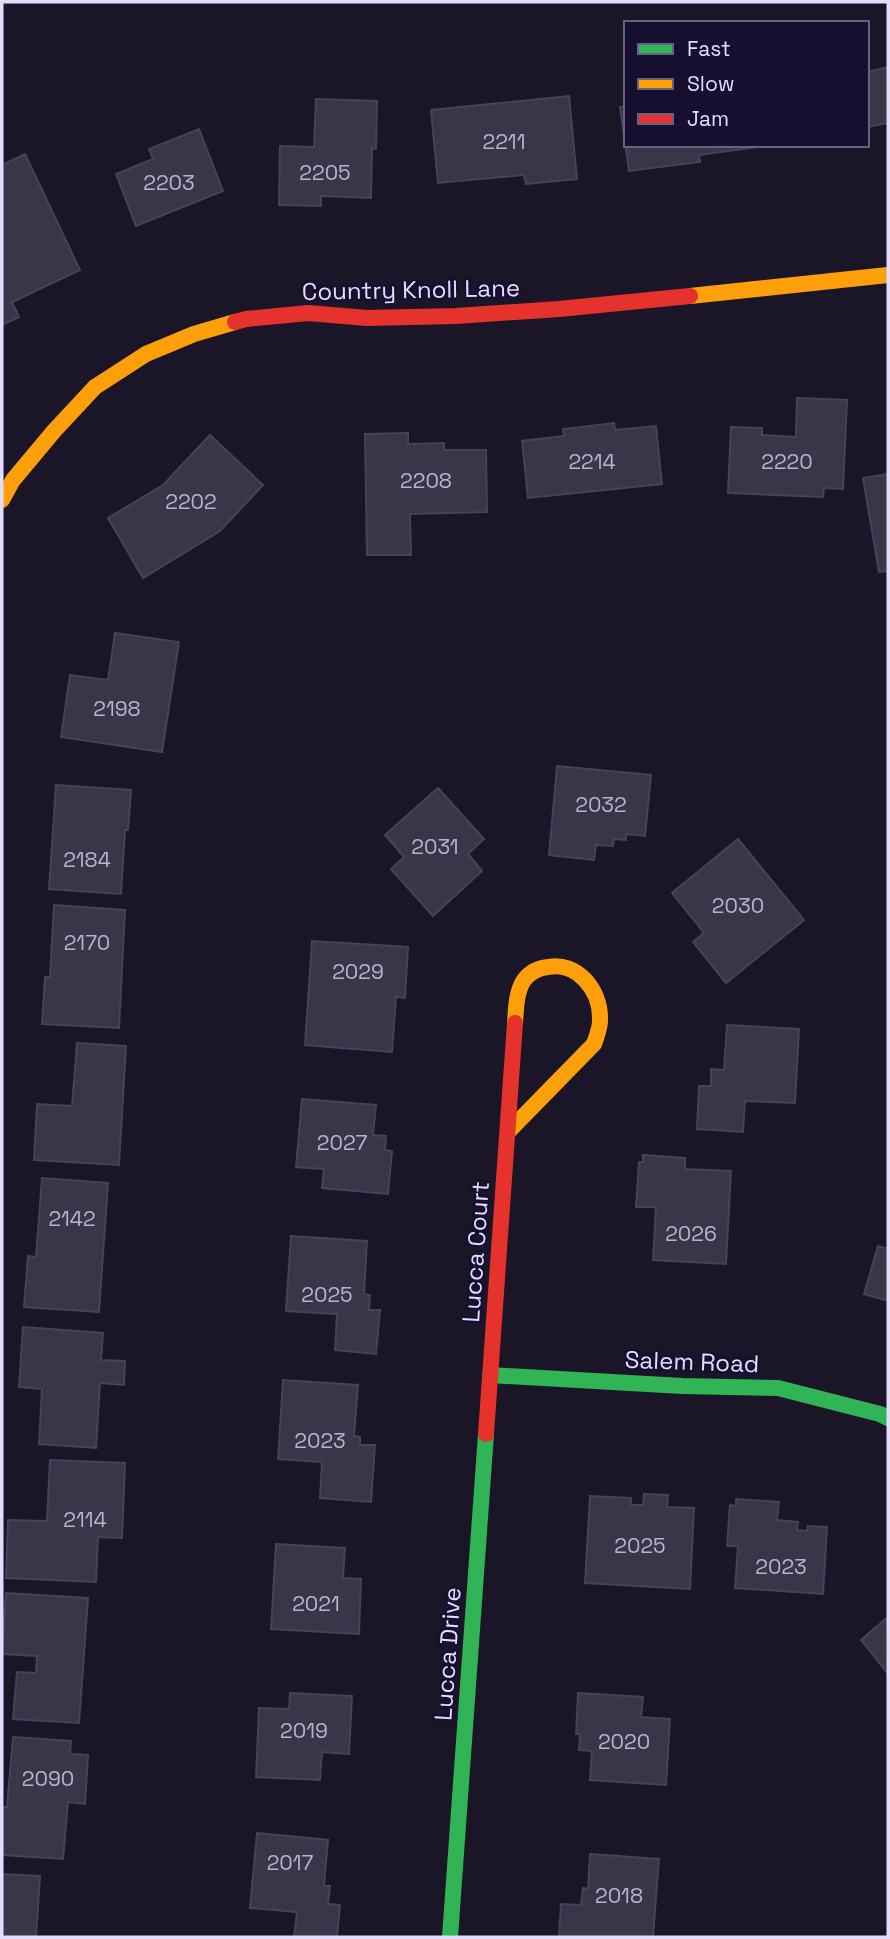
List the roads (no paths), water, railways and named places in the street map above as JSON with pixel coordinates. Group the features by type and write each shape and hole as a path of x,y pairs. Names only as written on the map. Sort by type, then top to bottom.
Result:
{"street":[{"name":"Country Knoll Lane","path":"2,500 13,480 95,387 146,354 194,334 246,319 308,313 367,318 559,309 888,275"},
{"name":"Lucca Court","path":"490,1375 516,1013 520,989 527,977 535,971 547,966 563,966 583,978 593,989 600,1011 599,1032 594,1044 508,1132"},
{"name":"Salem Road","path":"490,1375 682,1386 778,1388 888,1418"},
{"name":"Lucca Drive","path":"450,1937 490,1375"}]}
